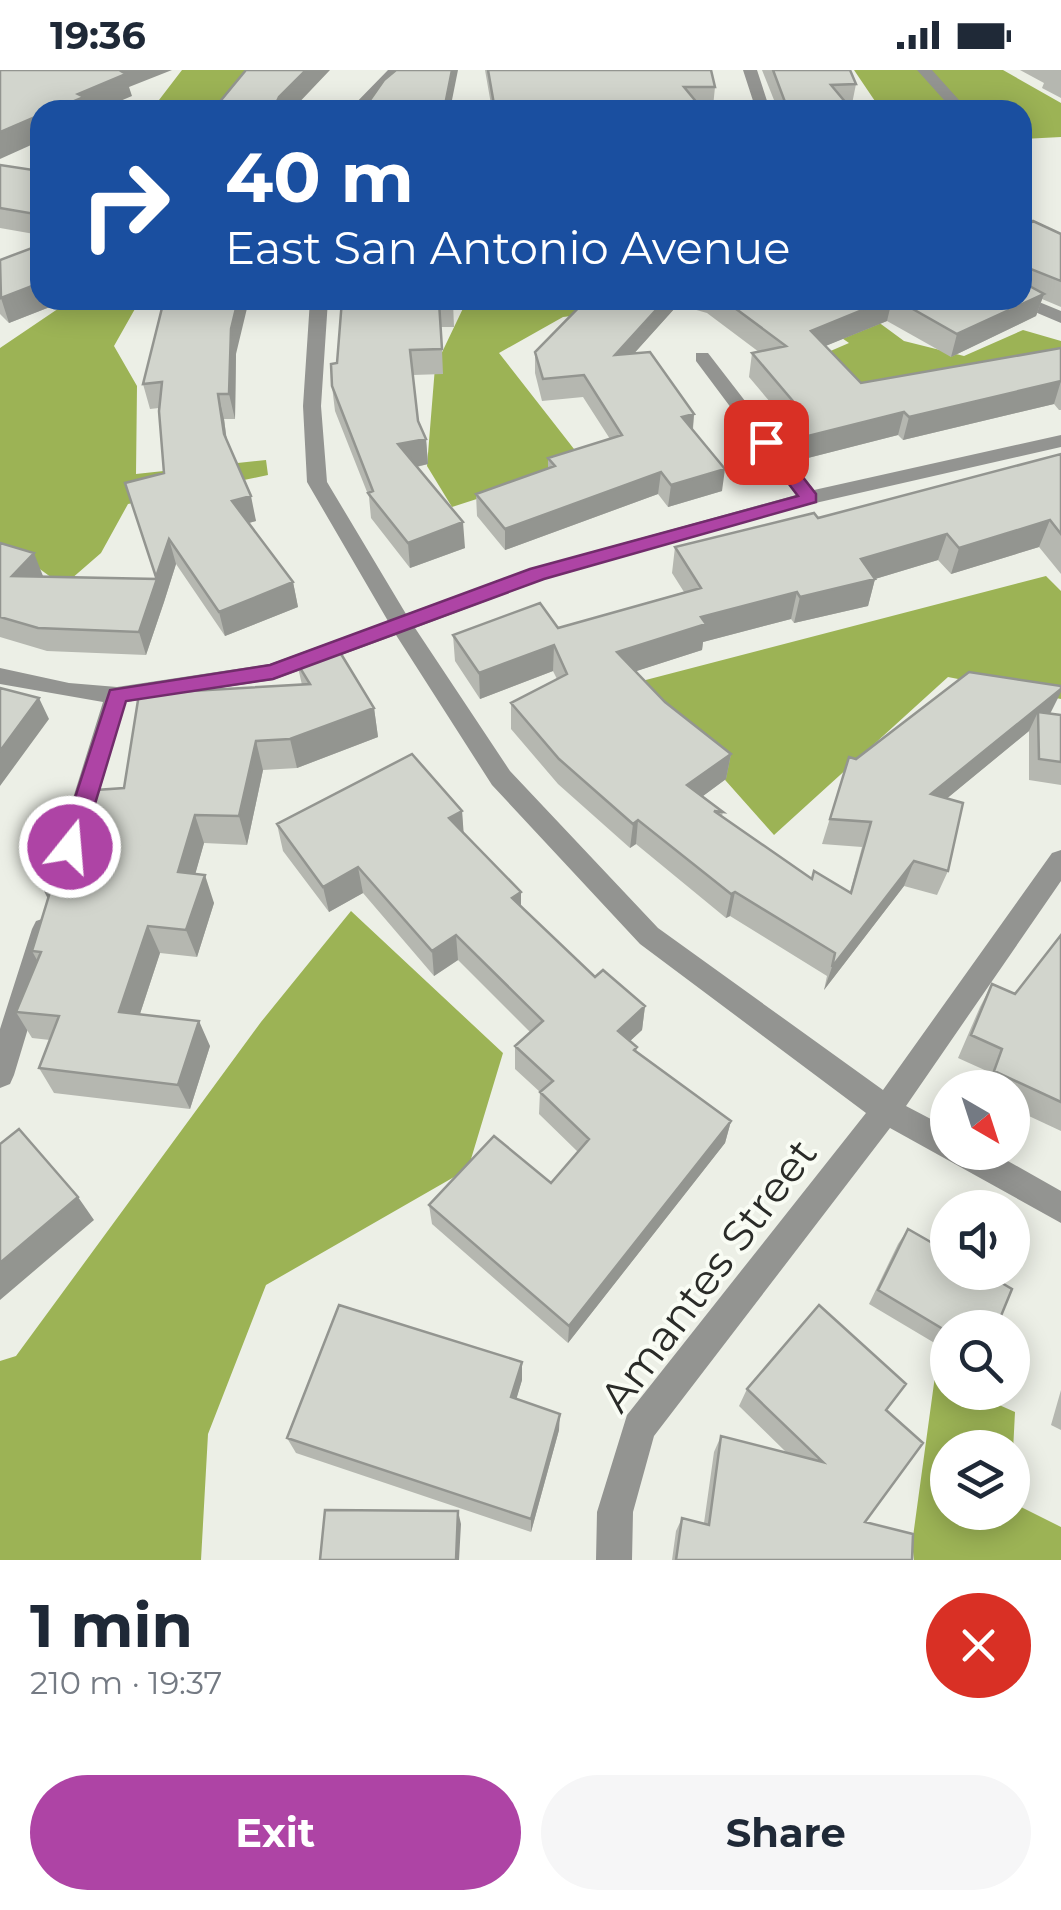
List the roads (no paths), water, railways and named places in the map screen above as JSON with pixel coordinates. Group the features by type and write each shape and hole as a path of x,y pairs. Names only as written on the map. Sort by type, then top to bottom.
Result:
{"street":[{"path":"366,100 396,70"},
{"path":"750,70 760,100"},
{"path":"924,70 952,100"},
{"path":"1032,305 1061,318"},
{"path":"318,310 312,406 317,482 402,626 501,778 649,936 886,1110 930,1134"},
{"path":"702,357 810,498"},
{"path":"0,676 68,691 117,695 273,672 537,574 810,498 1061,442"},
{"path":"0,1075 117,695"},
{"name":"Amantes Street","path":"614,1560 615,1512 638,1427 886,1110 1061,860"},
{"path":"994,1170 1061,1208"}]}
